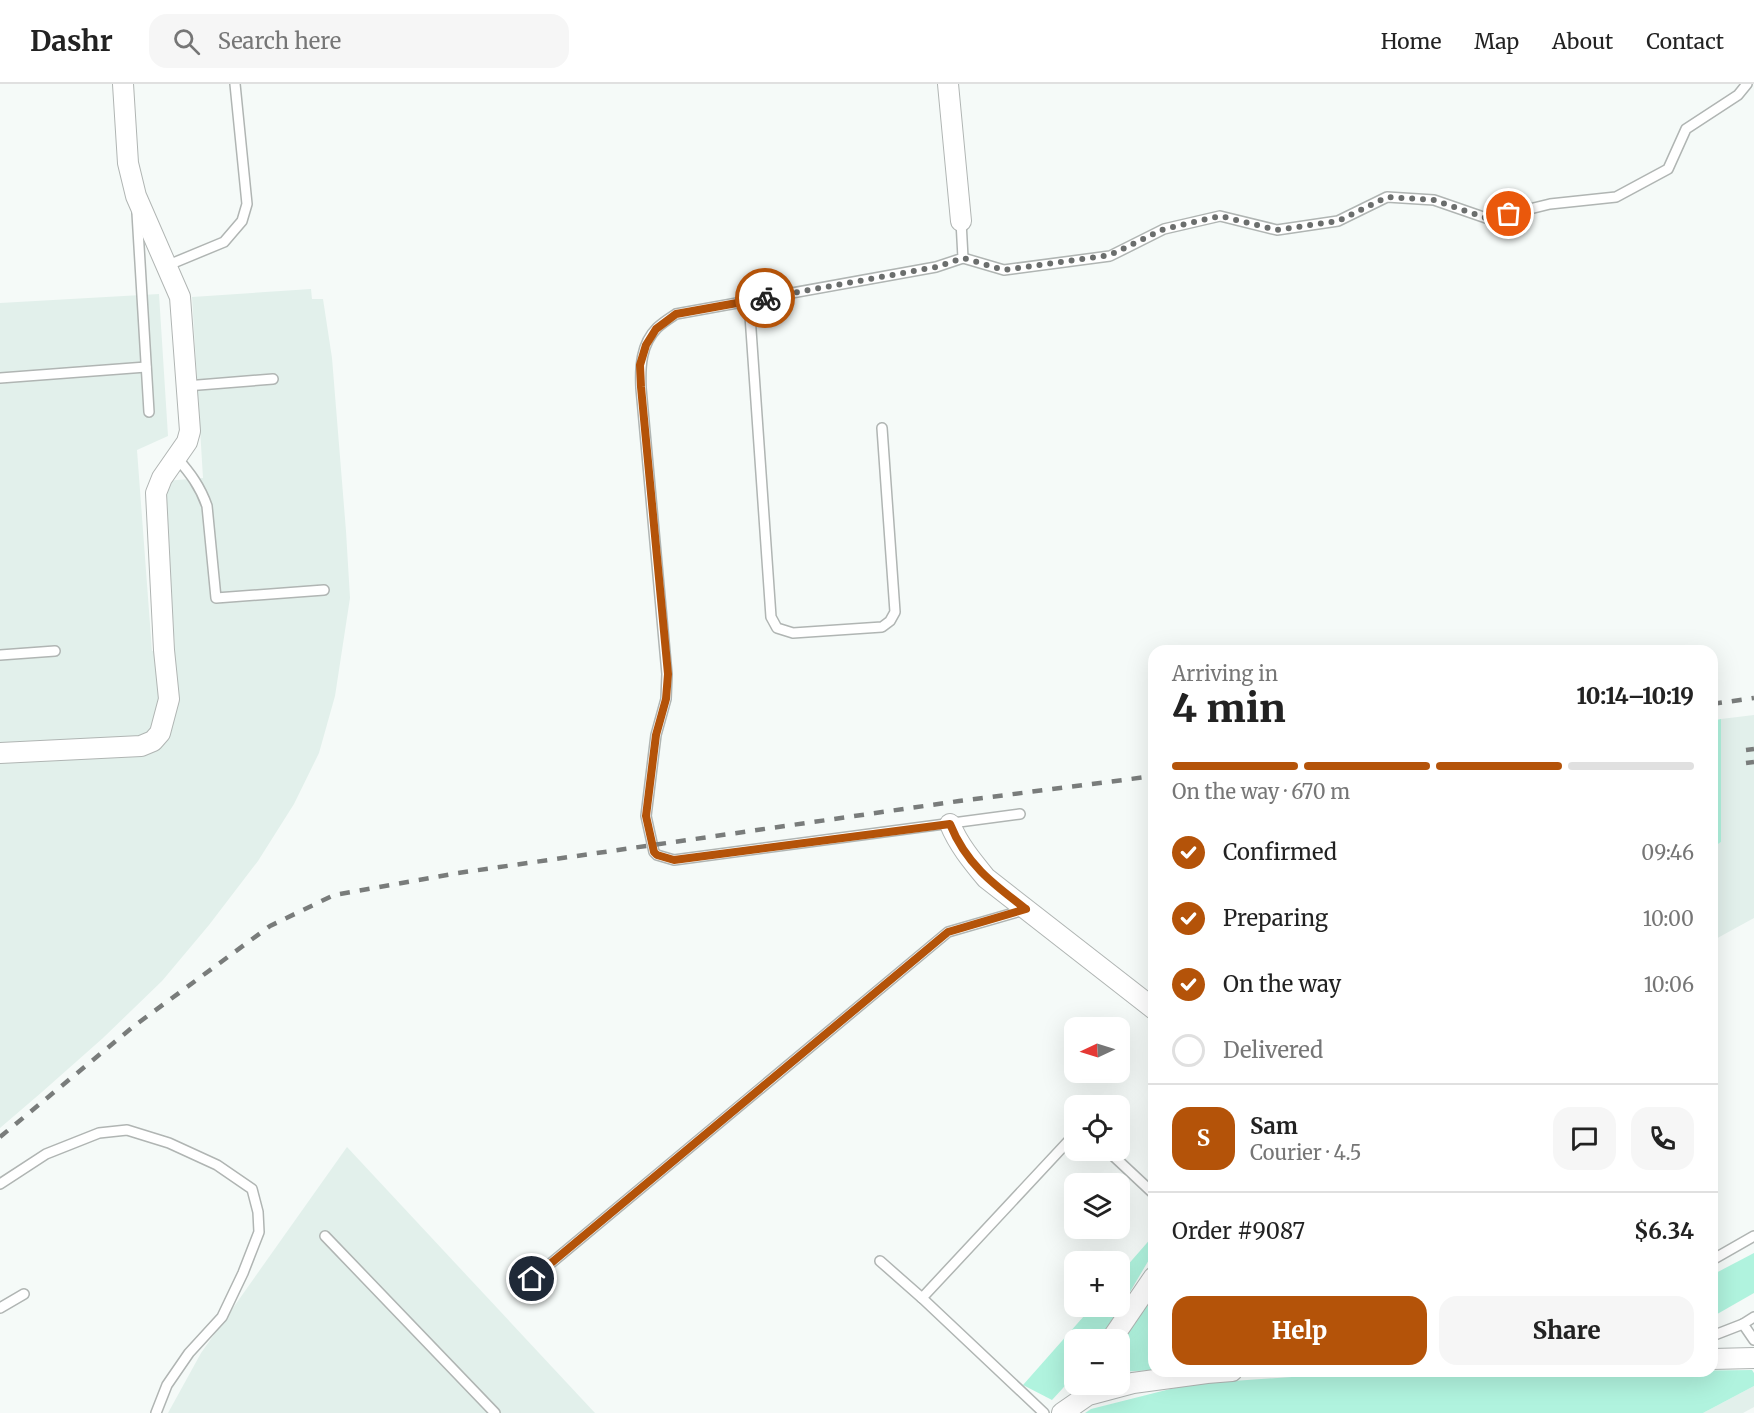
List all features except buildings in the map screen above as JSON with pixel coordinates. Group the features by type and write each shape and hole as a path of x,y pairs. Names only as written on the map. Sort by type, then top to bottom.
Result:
{"street":[{"path":"0,753 141,746 153,741 160,733 169,699 164,650 156,493 162,478 187,442 190,430 180,297 136,196 129,163 123,84"},
{"path":"948,84 961,220"},
{"path":"950,824 970,859 986,878 1148,1004"},
{"path":"1119,1329 1148,1286"},
{"path":"1718,1359 1754,1358"},
{"path":"1130,1383 1173,1377"},
{"path":"1062,1413 1084,1395"}],"lane":[{"path":"166,266 224,242 242,221 247,204 235,84"},
{"path":"1020,814 674,860 654,852 646,816 656,735 666,699 668,674 640,365 646,345 656,329 676,314 936,267 963,258 1004,270 1110,255 1164,229 1220,216 1277,230 1338,221 1387,197 1434,200 1489,219 1550,204 1616,197 1668,169 1686,129 1738,95 1747,84"},
{"path":"136,196 149,412"},
{"path":"961,220 963,258"},
{"path":"749,301 771,617 777,628 793,633 882,627 890,621 895,612 882,428"},
{"path":"0,378 146,367"},
{"path":"186,386 273,379"},
{"path":"177,458 195,479 207,506 216,598 324,590"},
{"path":"0,655 55,651"},
{"path":"532,1279 948,932 1026,909"},
{"path":"0,1184 46,1154 99,1133 128,1130 169,1143 217,1165 252,1189 258,1212 259,1232 243,1273 222,1317 189,1353 167,1385 156,1413"},
{"path":"921,1298 1064,1146"},
{"path":"1119,1161 1148,1188"},
{"path":"326,1236 495,1413"},
{"path":"1718,1257 1754,1236"},
{"path":"880,1261 1044,1413"},
{"path":"0,1308 24,1294"},
{"path":"1718,1334 1754,1317"},
{"path":"1743,1324 1754,1340"}],"shaded area":[{"path":"311,289 312,299 323,299 332,358 350,598 335,696 319,753 294,804 258,861 162,981 103,1038 0,1128 0,303 159,294 168,436 137,450 152,651 175,649 164,481 203,478 192,297"},
{"path":"1754,715 1754,918 1718,938 1718,844 1721,842 1721,719"},
{"path":"347,1147 595,1413 168,1413 201,1353"},
{"path":"1754,1386 1754,1407 1743,1413 1703,1413"}],"green space":[{"path":"1721,719 1721,842 1718,844 1718,720"},
{"path":"1148,1242 1148,1261 1130,1292 1130,1262"},
{"path":"1754,1253 1754,1293 1718,1314 1718,1272"},
{"path":"1148,1300 1148,1370 1130,1371 1129,1329"},
{"path":"1083,1317 1115,1317 1108,1329 1073,1329"},
{"path":"1064,1339 1064,1387 1052,1400 1023,1385"},
{"path":"1718,1370 1752,1370 1754,1386 1703,1413 1085,1413 1091,1409 1190,1384 1292,1377 1718,1377"}],"railway":[{"path":"1718,703 1754,698"},
{"path":"1746,750 1754,749"},
{"path":"1746,763 1754,762"},
{"path":"0,1137 134,1026 270,926 334,895 458,873 959,801 1148,777"}],"way so far":[{"path":"765,298 936,267 963,258 1004,270 1110,255 1164,229 1220,216 1277,230 1338,221 1387,197 1434,200 1489,219 1509,214"}],"route":[{"path":"532,1279 948,932 1026,909 986,878 970,859 950,824 674,860 654,852 646,816 656,735 666,699 668,674 640,365 646,345 656,329 676,314 765,298"}]}
